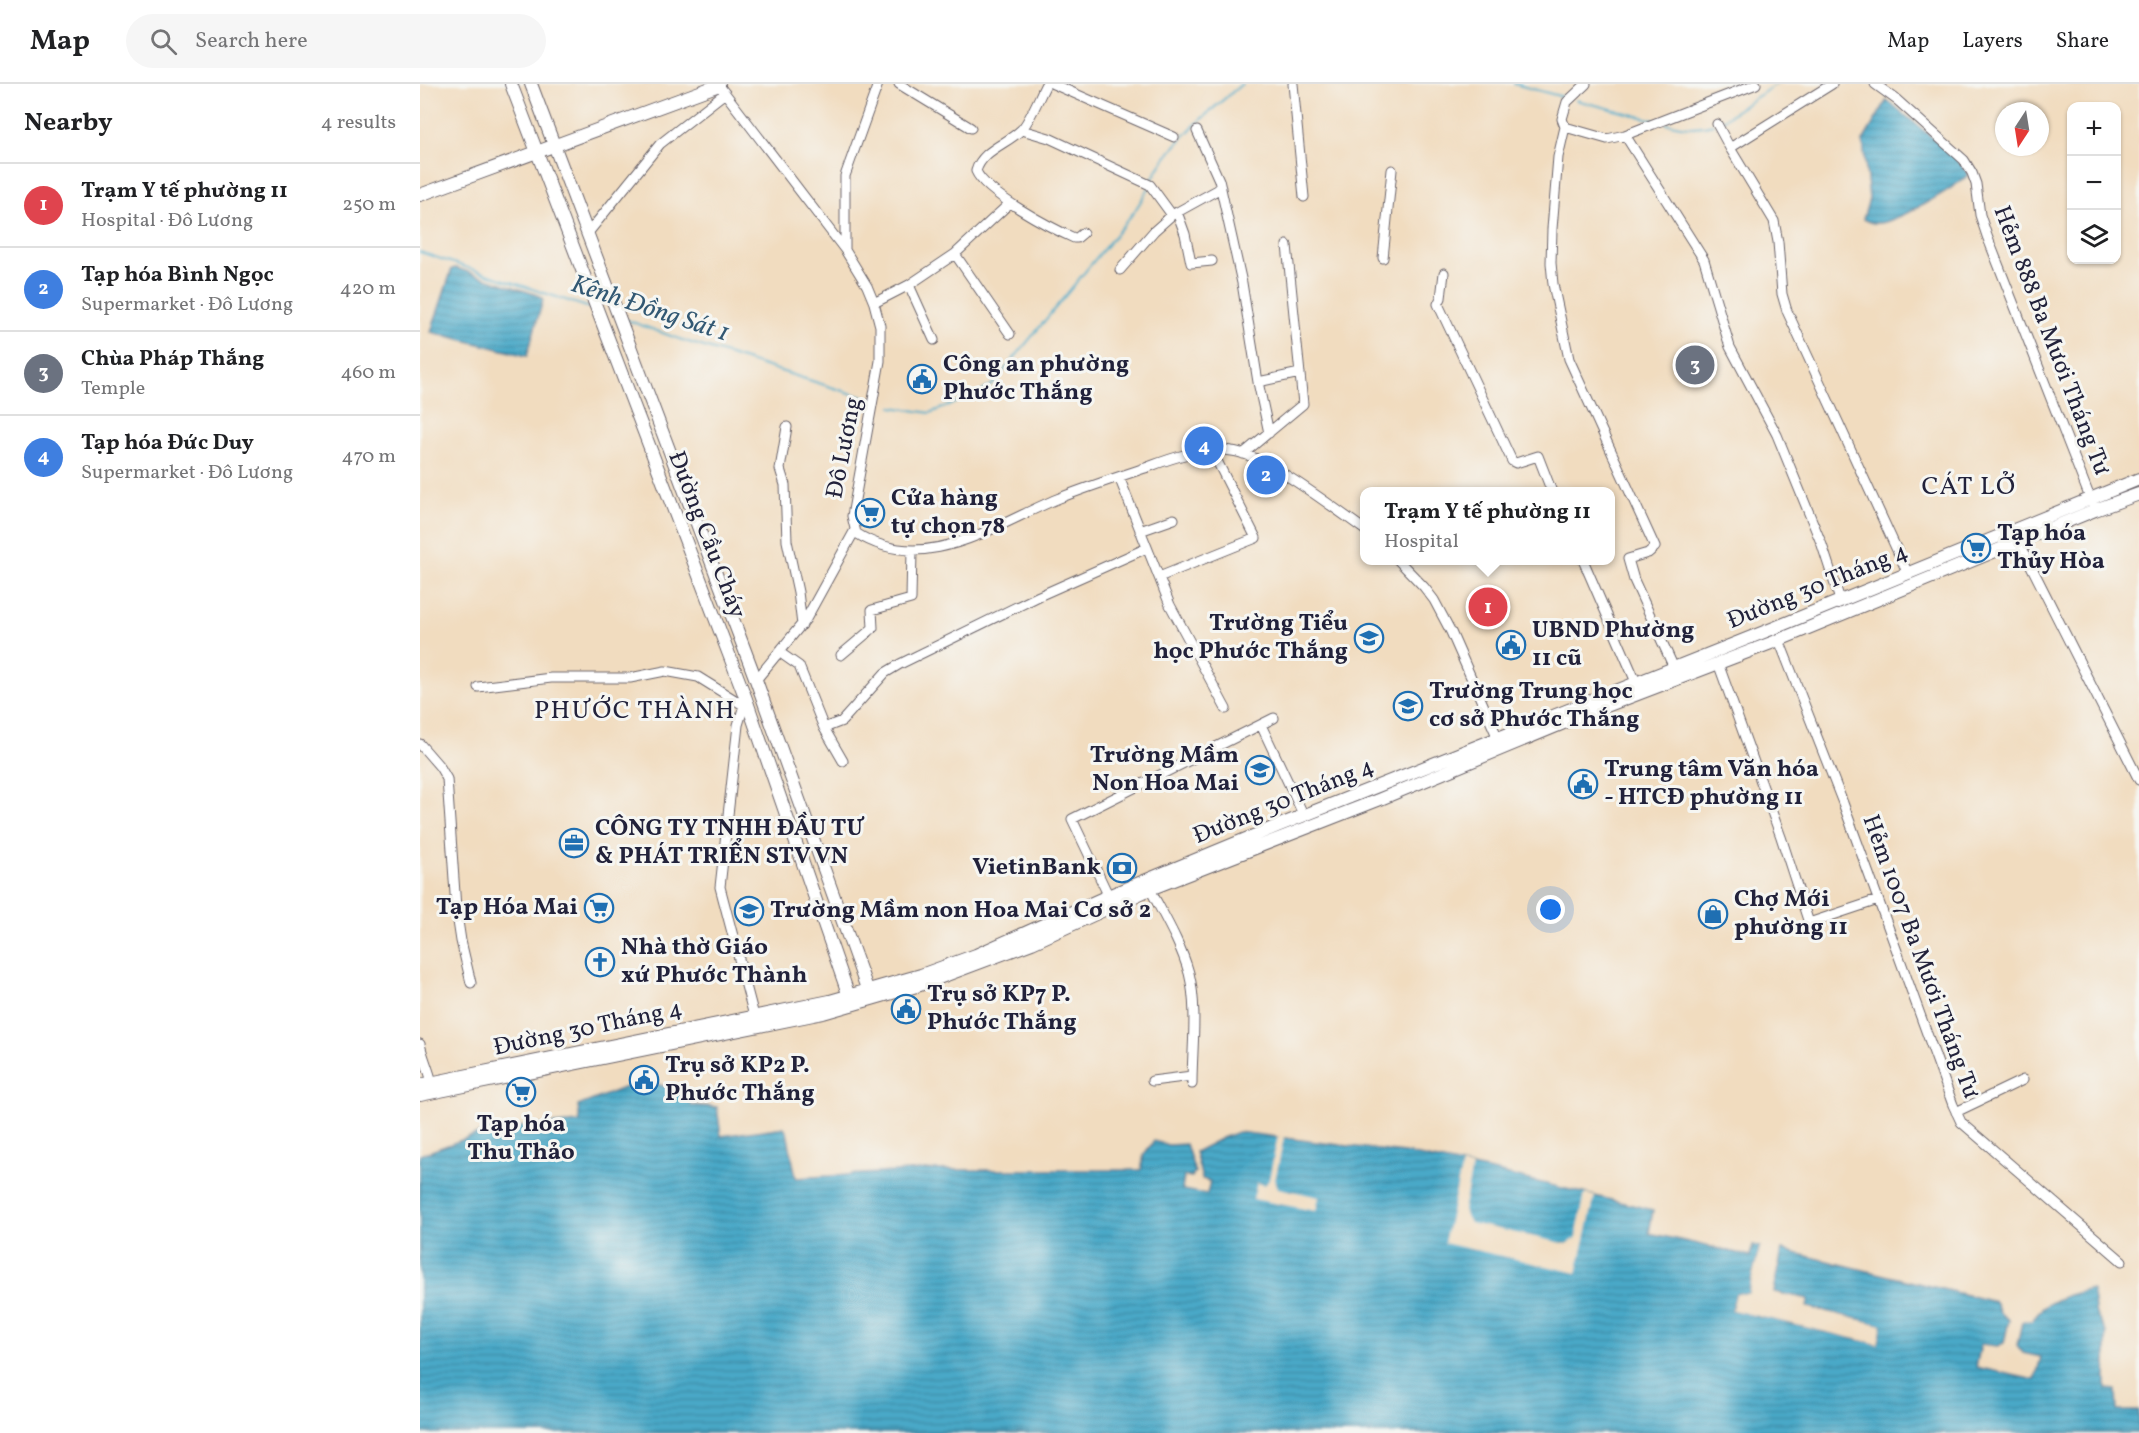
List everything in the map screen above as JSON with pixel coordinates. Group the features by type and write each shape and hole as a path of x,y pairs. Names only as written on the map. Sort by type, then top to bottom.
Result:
{"main road":[{"name":"Đường Cầu Cháy","path":"511,84 711,607 850,1000"},
{"name":"Đường Cầu Cháy","path":"531,84 756,680 869,995"},
{"path":"420,195 721,87"},
{"name":"Đường 30 Tháng 4","path":"1276,834 1304,816 1779,640 2019,542 2139,479"},
{"name":"Đường 30 Tháng 4","path":"426,1084 563,1061 822,1008 869,995 920,985 1032,943 1043,931 1148,885 1500,743 1636,682 2013,530 2093,505 2139,494"},
{"path":"2013,530 2019,542"},
{"path":"711,607 726,601"},
{"name":"Đường 30 Tháng 4","path":"420,1095 754,1016 796,1013"}],"street":[{"path":"845,250 846,176 878,84"},
{"path":"899,84 971,128"},
{"path":"1046,84 1022,130 995,147 977,168 978,175 988,188 1010,203 1074,238 1083,233"},
{"path":"1053,84 1174,137"},
{"path":"1293,84 1304,197"},
{"path":"1586,84 1567,102 1562,119 1565,128 1557,161 1551,263 1564,345 1569,359 1655,547 1648,553 1628,559 1634,580 1674,668"},
{"path":"1565,128 1607,140 1756,84"},
{"path":"1730,148 1832,84"},
{"name":"Hẻm 888 Ba Mươi Tháng Tư","path":"1875,84 1897,99 1964,160 1972,173 1976,184 1980,215 1987,236 2093,505"},
{"path":"588,233 660,144 721,87"},
{"name":"Đô Lương","path":"721,87 845,250 867,286 874,303 880,326 880,361 852,516 856,533 868,541 884,546 912,550 951,545 987,533 1056,500 1119,477 1195,452 1212,451 1234,451 1275,469 1360,527"},
{"path":"1717,124 1774,220 1781,284 1787,311 1908,574"},
{"path":"1022,130 1049,138 1150,185 1175,214 1185,234 1191,263 1212,261"},
{"path":"1197,131 1221,188 1242,283 1269,433"},
{"path":"1625,135 1704,260 1730,347 1777,435 1822,545 1840,600"},
{"path":"1383,258 1392,170"},
{"path":"1120,270 1154,231 1175,214 1221,188"},
{"path":"874,303 909,285 955,254 1010,203"},
{"path":"1243,454 1303,404 1287,245"},
{"path":"955,254 1010,334"},
{"path":"1444,273 1441,298 1438,304 1512,461 1516,463 1538,456 1550,487"},
{"path":"909,285 934,340"},
{"path":"1258,382 1300,373"},
{"path":"787,427 780,469 784,484 787,542 798,592 802,625"},
{"path":"1159,577 1244,545 1256,538 1212,451"},
{"path":"1119,477 1170,606 1226,710"},
{"path":"1140,531 1174,519"},
{"path":"756,680 802,625 855,530"},
{"path":"2019,542 2139,780"},
{"path":"824,728 842,721 885,673 900,664 1039,596 1147,548"},
{"path":"841,655 873,628 872,610 911,599 912,550"},
{"path":"1402,565 1425,587 1434,600 1451,632 1500,743"},
{"path":"1585,565 1636,682"},
{"name":"Hẻm 1007 Ba Mươi Tháng Tư","path":"1779,640 1843,803 1961,1122 2122,1261"},
{"path":"779,652 799,666 824,728 843,761"},
{"path":"1718,663 1808,920 1812,922 1878,900"},
{"path":"478,687 551,678 630,678 665,670 698,677 744,702 738,725 720,887 754,1016"},
{"path":"1111,901 1072,819 1275,718"},
{"path":"1261,725 1304,816"},
{"path":"420,744 447,779 456,908 471,983"},
{"path":"1148,885 1171,929 1189,973 1194,1019 1192,1080 1152,1081"},
{"path":"420,1044 423,1060 428,1066 426,1084"},
{"path":"1956,1112 2023,1080"}],"water":[{"path":"1887,100 1953,155 1967,172 1967,176 1950,189 1916,208 1894,219 1874,223 1863,219 1869,199 1863,141"},
{"path":"456,268 540,296 543,300 527,356 431,332 452,269"},
{"path":"655,1083 686,1095 691,1105 717,1107 721,1136 784,1127 796,1178 927,1170 1141,1170 1144,1154 1154,1141 1168,1145 1186,1144 1195,1172 1192,1177 1184,1176 1182,1190 1207,1194 1210,1181 1202,1179 1195,1152 1238,1132 1404,1153 1501,1173 1653,1210 1649,1233 1750,1256 1753,1245 1760,1247 1748,1294 1736,1293 1732,1310 1878,1344 1882,1325 1807,1307 1809,1299 1774,1292 1782,1250 1995,1302 2000,1313 2009,1320 2004,1343 1997,1346 1981,1344 1976,1367 2035,1380 2041,1357 2023,1353 2017,1345 2022,1322 2032,1321 2043,1308 2058,1299 2092,1289 2096,1315 2106,1332 2106,1389 2116,1390 2117,1411 2139,1411 2139,1433 420,1433 420,1155 492,1129 580,1122 578,1106 631,1085"}],"pier":[{"path":"1278,1136 1284,1137 1275,1180 1278,1188 1319,1197 1316,1211 1253,1199 1257,1183 1265,1185 1269,1180"},
{"path":"1462,1165 1472,1167 1463,1210 1470,1223 1567,1244 1576,1238 1585,1194 1595,1196 1577,1273 1444,1243"},
{"path":"1760,1247 1763,1247 1751,1295 1738,1296 1735,1308 1876,1341 1879,1328 1806,1310 1804,1307 1882,1325 1878,1344 1732,1310 1736,1293 1748,1294"}],"waterway":[{"name":"Kênh Đồng Sát 1","path":"1151,182 1159,167 1179,141 1242,84"},
{"name":"Kênh Đồng Sát 1","path":"1514,84 1567,98"},
{"name":"Kênh Đồng Sát 1","path":"1718,123 1776,84"},
{"name":"Kênh Đồng Sát 1","path":"1576,100 1654,120"},
{"name":"Kênh Đồng Sát 1","path":"1666,123 1690,127 1713,124"},
{"name":"Kênh Đồng Sát 1","path":"892,407 930,413 978,394 993,384 1134,212 1149,188"},
{"name":"Kênh Đồng Sát 1","path":"420,252 593,309"},
{"name":"Kênh Đồng Sát 1","path":"624,319 682,340 869,399"}],"place":[{"name":"Chùa Pháp Thắng","path":"1695,365"},
{"name":"Công an phường Phước Thắng","path":"922,379"},
{"name":"Tạp hóa Đức Duy","path":"1204,446"},
{"name":"Tạp hóa Bình Ngọc","path":"1266,475"},
{"name":"Cửa hàng tự chọn 78","path":"870,513"},
{"name":"Tạp hóa Thủy Hòa","path":"1976,548"},
{"name":"Trạm Y tế phường 11","path":"1488,607"},
{"name":"Trường Tiểu học Phước Thắng","path":"1369,638"},
{"name":"UBND Phường 11 cũ","path":"1511,645"},
{"name":"Trường Trung học cơ sở Phước Thắng","path":"1408,706"},
{"name":"Trường Mầm Non Hoa Mai","path":"1260,770"},
{"name":"Trung tâm Văn hóa - HTCĐ phường 11","path":"1583,784"},
{"name":"CÔNG TY TNHH ĐẦU TƯ & PHÁT TRIỂN STV VN","path":"574,843"},
{"name":"VietinBank","path":"1122,868"},
{"name":"Tạp Hóa Mai","path":"599,908"},
{"name":"Trường Mầm non Hoa Mai Cơ sở 2","path":"749,911"},
{"name":"Chợ Mới phường 11","path":"1713,914"},
{"name":"Nhà thờ Giáo xứ Phước Thành","path":"600,962"},
{"name":"Trụ sở KP7 P. Phước Thắng","path":"906,1009"},
{"name":"Trụ sở KP2 P. Phước Thắng","path":"644,1080"},
{"name":"Tạp hóa Thu Thảo","path":"521,1092"}],"district":[{"name":"CÁT LỞ","path":"1969,487"},
{"name":"PHƯỚC THÀNH","path":"635,711"}]}
